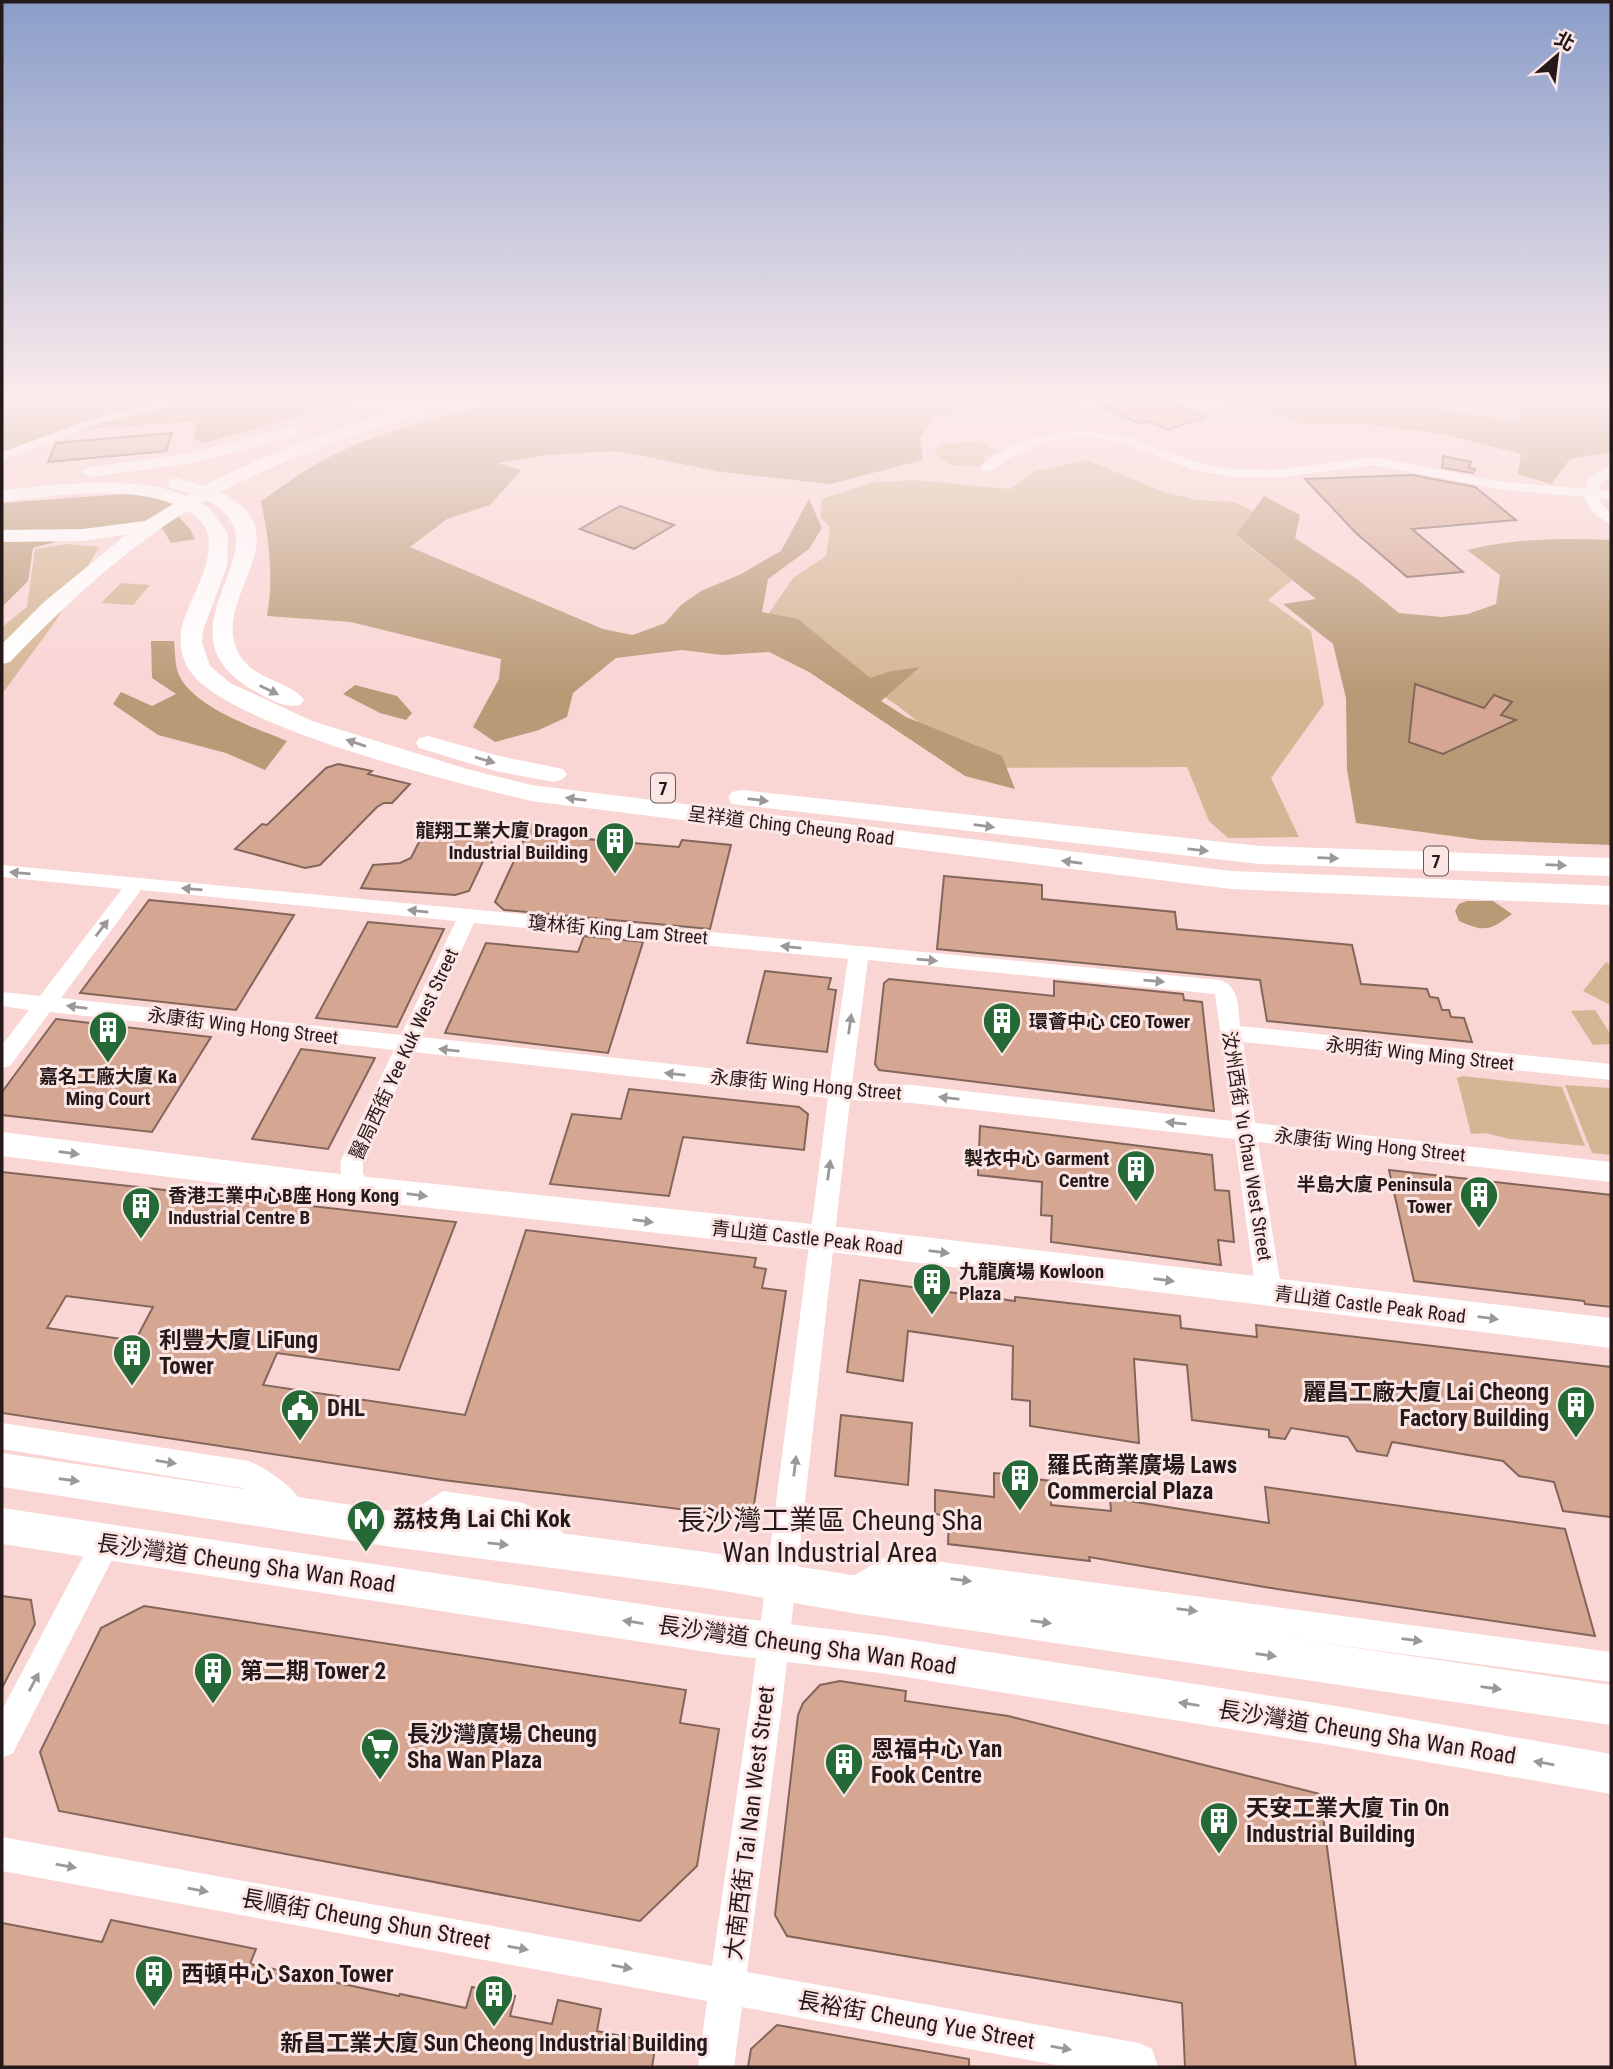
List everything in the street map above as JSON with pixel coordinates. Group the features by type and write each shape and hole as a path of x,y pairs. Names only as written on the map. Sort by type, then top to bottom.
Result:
{"highway":[{"path":"2,515 80,498 122,496"},
{"path":"83,552 143,509 168,496"},
{"name":"呈祥道 Ching Cheung Road","path":"186,496 213,526 219,540 217,565 192,625 193,650 201,670 224,690 246,702 367,746 480,782 531,793 1140,871 1231,880 1611,896"},
{"name":"呈祥道 Ching Cheung Road","path":"195,496 232,506 243,518 246,527 245,554 225,609 222,635 226,653 245,675 274,693 300,703 495,763 546,773 788,803 1222,852 1611,867"},
{"path":"2,657 50,607 110,554 145,527 196,496"},
{"path":"2,536 100,533 173,518 230,496"}],"main road":[{"path":"1592,496 1592,499 1611,520"},
{"name":"青山道 Castle Peak Road","path":"2,1144 364,1189 822,1238 1611,1333"},
{"path":"2,1470 407,1531 706,1570 852,1594 1611,1705"},
{"name":"長沙灣道 Cheung Sha Wan Road","path":"2,1526 105,1544 773,1642 880,1654 1331,1725 1611,1774"}],"street":[{"path":"1543,496 1553,501 1608,496"},
{"path":"1592,499 1611,504"},
{"name":"瓊林街 King Lam Street","path":"2,871 1215,986 1224,990 1226,1000"},
{"path":"2,1060 136,884"},
{"name":"醫局西街 Yee Kuk West Street","path":"364,1189 354,1181 350,1172 352,1160 468,916"},
{"name":"大南西街 Tai Nan West Street","path":"716,2067 729,1987 823,1214 859,954"},
{"name":"永康街 Wing Hong Street","path":"2,999 840,1091 912,1094 1611,1172"},
{"name":"汝州西街 Yu Chau West Street","path":"1226,1000 1243,1131 1269,1293"},
{"name":"永明街 Wing Ming Street","path":"1230,1033 1611,1072"},
{"path":"2,1436 249,1475 296,1513"},
{"path":"2,1742 105,1544"},
{"path":"852,1594 889,1570 1611,1667"},
{"name":"長順街 Cheung Shun Street","path":"2,1854 729,1987"},
{"name":"長裕街 Cheung Yue Street","path":"729,1987 1139,2062 1139,2067"}],"shaded area":[{"path":"103,496 149,496 189,504 176,514 195,539 171,543 162,529 152,525 137,525 99,531 33,548 28,581 2,607 2,503"},
{"path":"269,496 498,496 490,505 447,519 410,547 603,629 633,635 665,623 681,605 701,591 739,575 781,551 809,499 822,528 809,549 768,579 762,612 798,619 870,678 892,671 920,667 881,701 906,717 1002,756 1015,789 965,776 809,672 769,652 722,655 682,650 616,658 573,693 567,717 539,730 495,742 473,727 499,679 501,659 351,622 267,616 270,558 261,501"},
{"path":"832,496 1179,496 1197,500 1234,502 1255,512 1236,536 1292,580 1268,600 1311,631 1324,704 1271,778 1299,837 1228,838 1209,821 1187,767 977,768 898,706 767,616 793,578 826,556 830,528 820,517 822,499"},
{"path":"1264,496 1300,515 1295,538 1357,579 1399,613 1442,617 1468,614 1496,604 1500,575 1467,550 1539,540 1611,540 1611,845 1481,840 1356,823 1347,769 1346,698 1333,644 1283,604 1316,599 1236,535"},
{"path":"68,544 99,547 55,622 2,694 2,627 27,607 35,549"},
{"path":"121,583 150,585 133,605 101,603"},
{"path":"151,641 174,641 178,673 196,696 242,723 287,741 265,770 226,753 158,735 113,704 121,692 152,706 176,694 152,678"},
{"path":"355,685 397,696 412,713 406,720 380,713 343,694"},
{"path":"1467,901 1493,901 1512,914 1493,926 1476,927 1459,921 1455,911 1459,904"},
{"path":"1606,962 1611,965 1610,1005 1583,991"},
{"path":"1595,1010 1611,1035 1611,1044 1593,1045 1571,1011"},
{"path":"1462,1076 1562,1087 1585,1146 1510,1139 1485,1133 1471,1134 1457,1078"},
{"path":"1565,1085 1611,1088 1611,1155 1592,1153"}],"building":[{"path":"1321,496 1486,496 1516,520 1412,529 1463,572 1407,577 1356,533"},
{"path":"620,506 674,525 634,549 580,529"},
{"path":"1415,684 1484,708 1494,695 1512,702 1501,715 1516,720 1443,754 1409,742"},
{"path":"338,764 372,771 368,774 410,784 392,803 377,807 320,865 305,868 235,849 262,824 267,825 326,768"},
{"name":"龍翔工業大廈 Dragon Industrial Building","path":"531,824 579,828 575,838 679,847 682,840 731,845 710,929 504,910 495,902"},
{"path":"425,830 495,836 469,891 455,895 361,888 373,865 400,863 411,858"},
{"path":"944,876 1042,885 1042,899 1175,912 1177,929 1352,945 1361,984 1427,989 1430,997 1438,998 1442,1010 1449,1010 1451,1017 1464,1018 1472,1042 1267,1021 1260,980 937,949"},
{"path":"149,900 294,915 236,1010 80,993"},
{"path":"368,922 444,929 397,1027 316,1018"},
{"path":"584,936 643,942 608,1053 445,1033 486,943 578,952"},
{"path":"765,971 831,978 828,989 836,990 827,1052 747,1043"},
{"path":"889,979 1054,996 1054,981 1183,994 1184,1000 1202,1002 1214,1111 879,1070 875,1064 884,983"},
{"name":"嘉名工廠大廈 Ka Ming Court","path":"56,1019 211,1037 152,1132 2,1115 2,1092"},
{"path":"301,1049 375,1058 328,1149 252,1139"},
{"path":"629,1089 799,1107 808,1114 804,1150 683,1137 669,1196 550,1184 572,1114 621,1119"},
{"name":"製衣中心 Garment Centre","path":"980,1126 1212,1155 1215,1190 1229,1191 1234,1242 1218,1240 1221,1265 1051,1242 1052,1216 1041,1215 1042,1182 978,1175"},
{"name":"半島大廈 Peninsula Tower","path":"1389,1170 1611,1195 1611,1307 1585,1304 1584,1301 1414,1281"},
{"path":"2,1172 456,1222 399,1370 277,1353 263,1385 465,1415 526,1230 756,1258 754,1267 766,1269 762,1288 786,1291 752,1518 443,1480 2,1413","holes":["66,1296 153,1307 135,1341 47,1328"]},
{"path":"860,1280 1015,1301 1015,1297 1180,1316 1181,1328 1257,1337 1256,1325 1611,1367 1611,1517 1563,1511 1554,1482 1519,1476 1503,1461 1392,1442 1387,1456 1357,1451 1348,1437 1291,1428 1285,1439 1269,1437 1269,1430 1192,1420 1187,1365 1134,1359 1139,1443 1030,1426 1030,1401 1012,1399 1013,1346 908,1331 903,1381 847,1372"},
{"path":"841,1415 912,1423 908,1485 835,1476"},
{"path":"1009,1467 1036,1470 1036,1479 1051,1481 1051,1505 1111,1511 1110,1498 1269,1523 1265,1487 1565,1529 1595,1636 1277,1589 1089,1557 1090,1561 948,1544 949,1516 935,1514 935,1490 994,1497 994,1473 1007,1474"},
{"path":"2,1596 31,1600 35,1624 2,1688"},
{"name":"長沙灣廣場 Cheung Sha Wan Plaza","path":"144,1606 686,1690 680,1723 719,1729 697,1866 640,1921 59,1811 40,1752 101,1628"},
{"path":"840,1681 906,1691 905,1701 1008,1716 1320,1794 1356,2067 1185,2067 1182,2003 787,1936 775,1915 798,1715 803,1703 820,1685"},
{"path":"111,1920 256,1949 250,1964 399,1996 400,1994 466,2008 472,1987 515,1996 510,2016 552,2024 558,2000 601,2009 597,2031 656,2043 652,2067 2,2067 2,1923 102,1942"},
{"path":"777,2025 969,2059 969,2067 748,2067 751,2049"}],"place":[{"name":"龍翔工業大廈 Dragon Industrial Building","path":"615,875"},
{"name":"環薈中心 CEO Tower","path":"1002,1055"},
{"name":"嘉名工廠大廈 Ka Ming Court","path":"108,1064"},
{"name":"製衣中心 Garment Centre","path":"1136,1203"},
{"name":"半島大廈 Peninsula Tower","path":"1479,1229"},
{"name":"香港工業中心B座 Hong Kong Industrial Centre B","path":"141,1240"},
{"name":"九龍廣場 Kowloon Plaza","path":"932,1316"},
{"name":"利豐大廈 LiFung Tower","path":"132,1387"},
{"name":"麗昌工廠大廈 Lai Cheong Factory Building","path":"1576,1439"},
{"name":"DHL","path":"300,1442"},
{"name":"羅氏商業廣場 Laws Commercial Plaza","path":"1020,1512"},
{"name":"荔枝角 Lai Chi Kok","path":"366,1553"},
{"name":"第二期 Tower 2","path":"213,1705"},
{"name":"長沙灣廣場 Cheung Sha Wan Plaza","path":"380,1781"},
{"name":"恩福中心 Yan Fook Centre","path":"844,1796"},
{"name":"天安工業大廈 Tin On Industrial Building","path":"1219,1855"},
{"name":"西頓中心 Saxon Tower","path":"154,2008"},
{"name":"新昌工業大廈 Sun Cheong Industrial Building","path":"494,2028"}],"district":[{"name":"長沙灣工業區 Cheung Sha Wan Industrial Area","path":"830,1536"}]}
